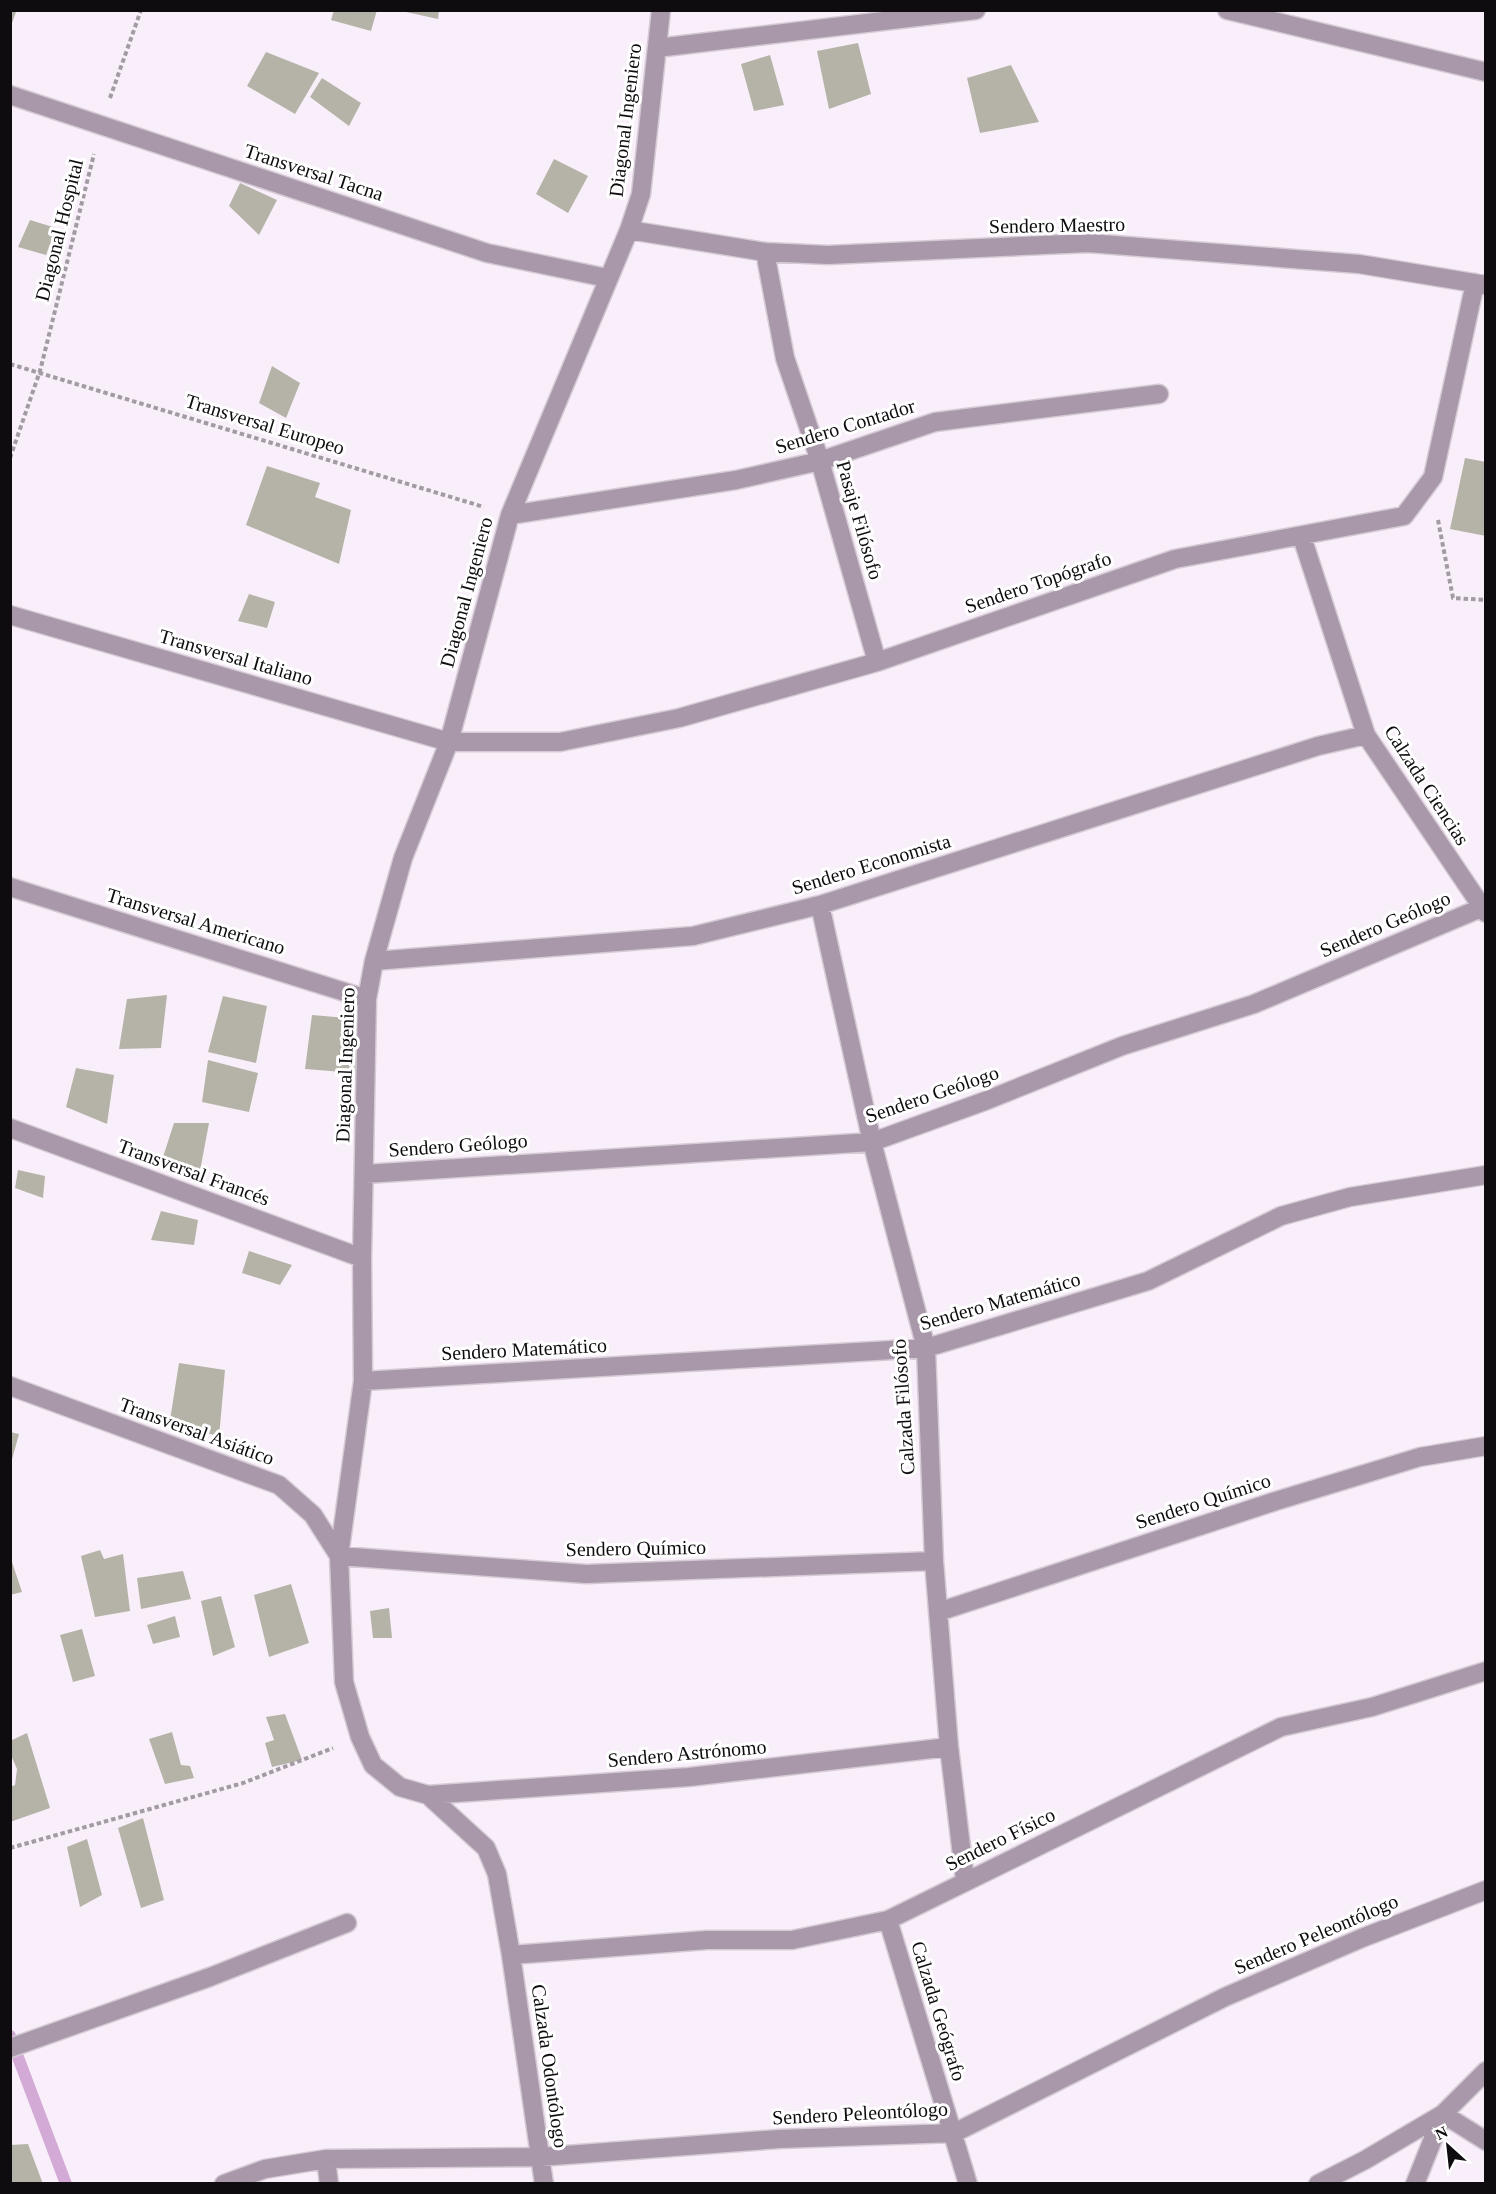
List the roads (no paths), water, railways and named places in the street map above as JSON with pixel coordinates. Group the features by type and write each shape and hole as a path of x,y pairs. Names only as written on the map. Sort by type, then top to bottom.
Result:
{"street":[{"name":"Diagonal Ingeniero","path":"511,1955 497,1874 486,1848 428,1795 400,1787 373,1765 360,1737 344,1682 339,1556 363,1381 362,1258 367,999 374,961 403,858 449,742 510,515 629,230 641,194 661,10"},
{"path":"657,48 976,10"},
{"path":"1227,10 1485,72"},
{"name":"Transversal Tacna","path":"10,95 487,254 608,278"},
{"name":"Sendero Maestro","path":"629,230 765,252 828,255 1088,243 1359,264 1480,284"},
{"name":"Pasaje Filósofo","path":"765,252 785,358 820,461 877,662"},
{"name":"Sendero Topógrafo","path":"449,742 560,742 680,718 877,662 1175,559 1302,537 1404,516 1434,477 1480,284"},
{"name":"Sendero Contador","path":"510,515 736,480 820,461 935,422 1159,394"},
{"name":"Calzada Ciencias","path":"1302,537 1366,735 1483,910"},
{"name":"Transversal Italiano","path":"10,615 449,742"},
{"name":"Sendero Economista","path":"374,961 693,936 820,905 1318,746 1366,735"},
{"name":"Transversal Americano","path":"10,887 367,999"},
{"name":"Calzada Filósofo","path":"820,905 872,1142 926,1348 934,1561 949,1747 965,1880"},
{"name":"Sendero Geólogo","path":"365,1174 872,1142 985,1101 1122,1046 1254,1004 1483,910"},
{"name":"Transversal Francés","path":"10,1128 362,1258"},
{"name":"Sendero Matemático","path":"363,1381 926,1348 1148,1281 1281,1216 1350,1197 1485,1175"},
{"name":"Transversal Asiático","path":"10,1386 279,1485 314,1515 339,1556"},
{"name":"Sendero Químico","path":"938,1612 1276,1501 1420,1457 1485,1446"},
{"name":"Sendero Químico","path":"339,1556 586,1574 934,1561"},
{"name":"Sendero Físico","path":"511,1955 706,1940 792,1940 888,1920 965,1880 1281,1727 1372,1707 1485,1671"},
{"name":"Sendero Astrónomo","path":"428,1795 689,1777 949,1747"},
{"name":"Sendero Peleontólogo","path":"225,2184 265,2169 326,2159 540,2157 779,2139 954,2133 1225,1996 1362,1938 1485,1890"},
{"name":"Calzada Geógrafo","path":"888,1920 968,2184"},
{"path":"10,2048 210,1977 346,1923"},
{"name":"Calzada Odontólogo","path":"511,1955 544,2184"},
{"path":"1318,2184 1365,2160 1443,2114 1485,2071"},
{"path":"1443,2114 1485,2141"},
{"path":"1415,2184 1443,2114"},
{"path":"326,2159 329,2184"}],"waterway":[{"path":"10,2036 66,2184"}]}
